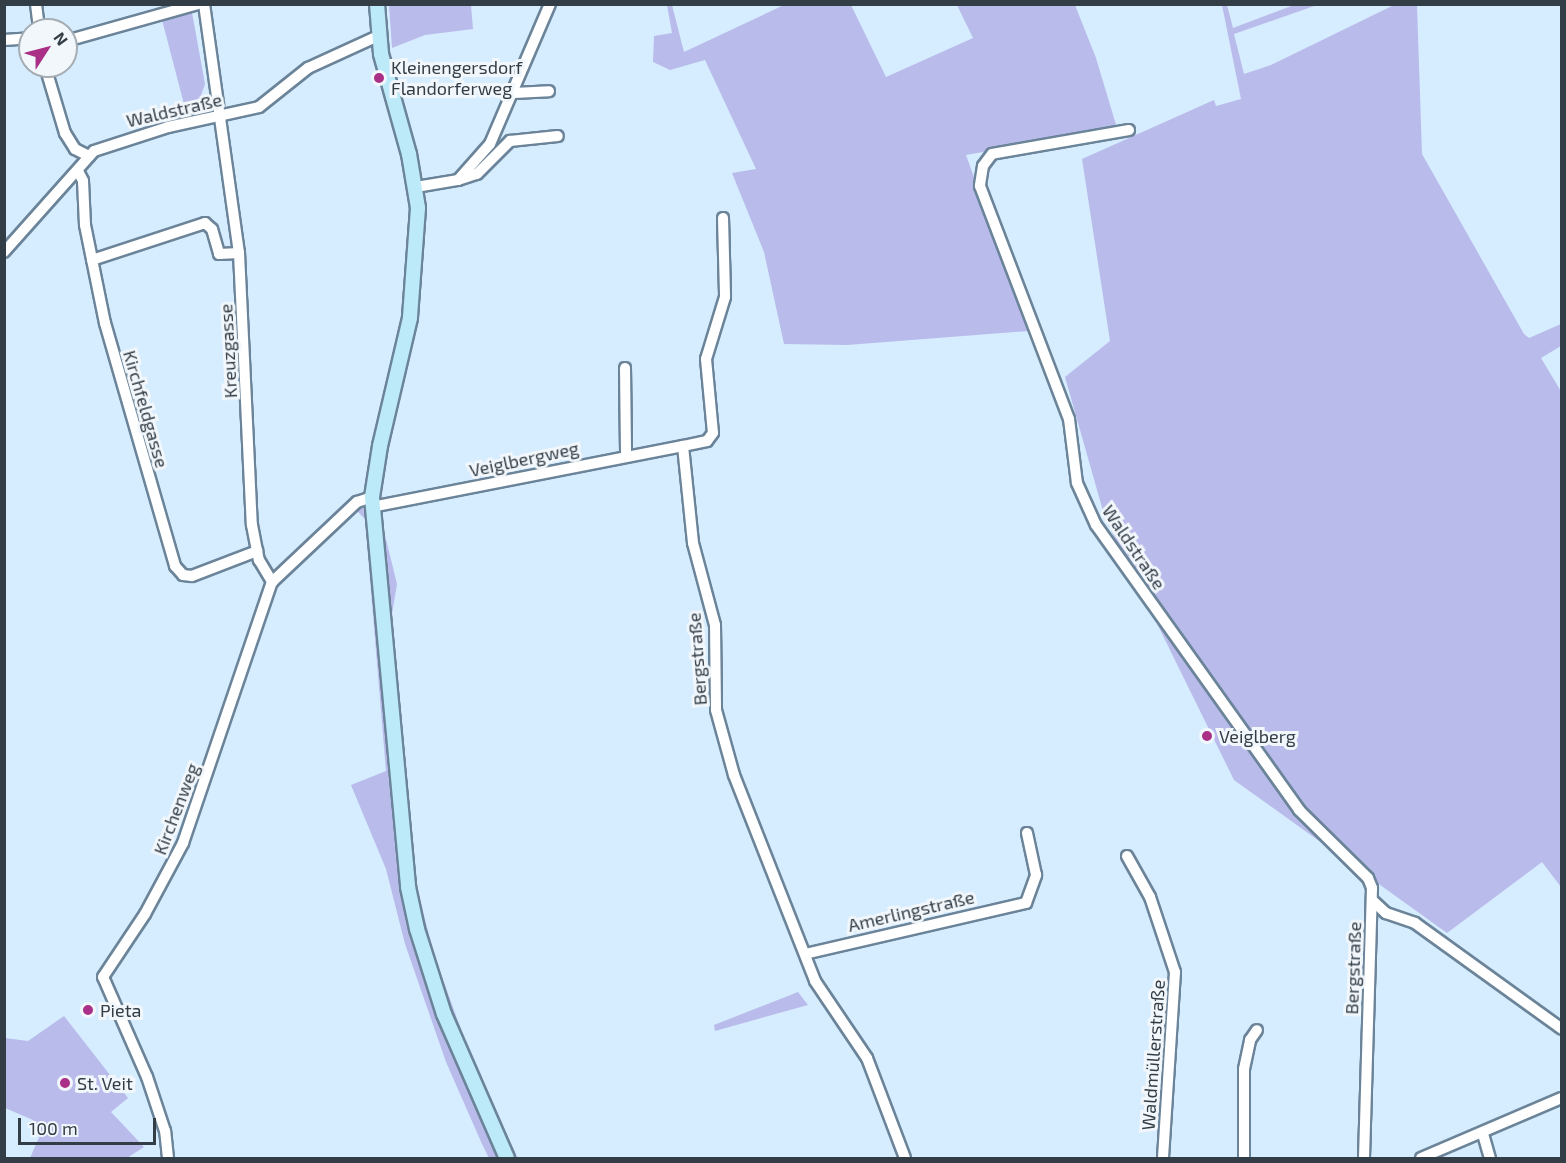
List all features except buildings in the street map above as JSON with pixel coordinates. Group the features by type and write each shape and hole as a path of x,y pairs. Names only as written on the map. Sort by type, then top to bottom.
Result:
{"main road":[{"path":"377,4 378,36 416,187 417,235 410,318 380,446 372,502 408,887 417,929 444,1014 507,1158"}],"street":[{"path":"78,38 198,4"},
{"name":"Kreuzgasse","path":"204,4 239,254 251,506 257,551 272,582"},
{"path":"458,180 490,144 514,93 548,8"},
{"name":"Waldstraße","path":"4,252 89,156 123,139 265,104 308,68 378,36"},
{"path":"49,78 65,134 72,146 89,156"},
{"path":"514,93 549,91"},
{"name":"Waldstraße","path":"1129,130 992,154 983,166 980,186 1069,419 1077,483 1096,525 1299,810 1368,878 1373,901"},
{"path":"416,187 458,180 477,174 510,141 558,136"},
{"name":"Kirchfeldgasse","path":"78,171 84,181 84,220 105,323 175,566 183,575 192,576 257,551"},
{"path":"683,446 707,441 713,433 706,359 726,292 723,218"},
{"path":"92,260 205,224 212,229 219,254 239,254"},
{"path":"625,368 626,455"},
{"name":"Bergstraße","path":"683,446 693,543 715,625 715,699 722,736 821,993 867,1058 905,1158"},
{"name":"Veiglbergweg","path":"372,502 683,446"},
{"name":"Kirchenweg","path":"168,1158 165,1131 147,1077 103,977 145,914 183,843 272,582 357,502 372,502"},
{"name":"Amerlingstraße","path":"805,954 1026,903 1036,876 1028,833"},
{"name":"Waldmüllerstraße","path":"1127,856 1150,897 1175,972 1163,1158"},
{"name":"Bergstraße","path":"1373,901 1386,913 1414,923 1562,1029"},
{"name":"Bergstraße","path":"1364,1158 1373,901"},
{"path":"1244,1158 1244,1069 1250,1040 1257,1030"},
{"path":"1421,1158 1483,1134 1562,1098"},
{"path":"1483,1134 1490,1158"}],"shaded area":[{"path":"389,5 471,5 473,29 425,35 392,48"},
{"path":"667,5 672,5 684,52 784,5 851,5 886,77 973,38 957,5 1075,5 1096,58 1117,128 966,155 1029,331 847,345 784,344 764,252 732,173 756,169 705,60 670,70 653,62 654,36 672,33"},
{"path":"1222,5 1227,5 1233,28 1294,5 1317,5 1234,34 1244,74 1271,65 1394,5 1417,5 1422,154 1524,334 1529,338 1561,324 1561,346 1541,358 1562,393 1561,887 1542,862 1447,933 1234,780 1105,518 1065,377 1110,341 1082,159 1214,100 1216,106 1241,99"},
{"path":"191,7 205,84 198,104 185,108 161,16"},
{"path":"382,503 380,515 397,584 392,614 417,886 433,952 480,1082 518,1158 489,1158 482,1144 446,1062 405,944 386,869 351,785 386,771 365,519 356,510"},
{"path":"798,992 808,1005 715,1031 714,1025"},
{"path":"64,1016 128,1098 111,1112 144,1147 127,1158 30,1158 40,1135 38,1127 33,1120 5,1108 5,1038 28,1041"}],"place":[{"name":"Kleinengersdorf Flandorferweg","path":"379,78"},
{"name":"Veiglberg","path":"1207,736"},
{"name":"Pieta","path":"88,1010"},
{"name":"St. Veit","path":"65,1083"}]}
